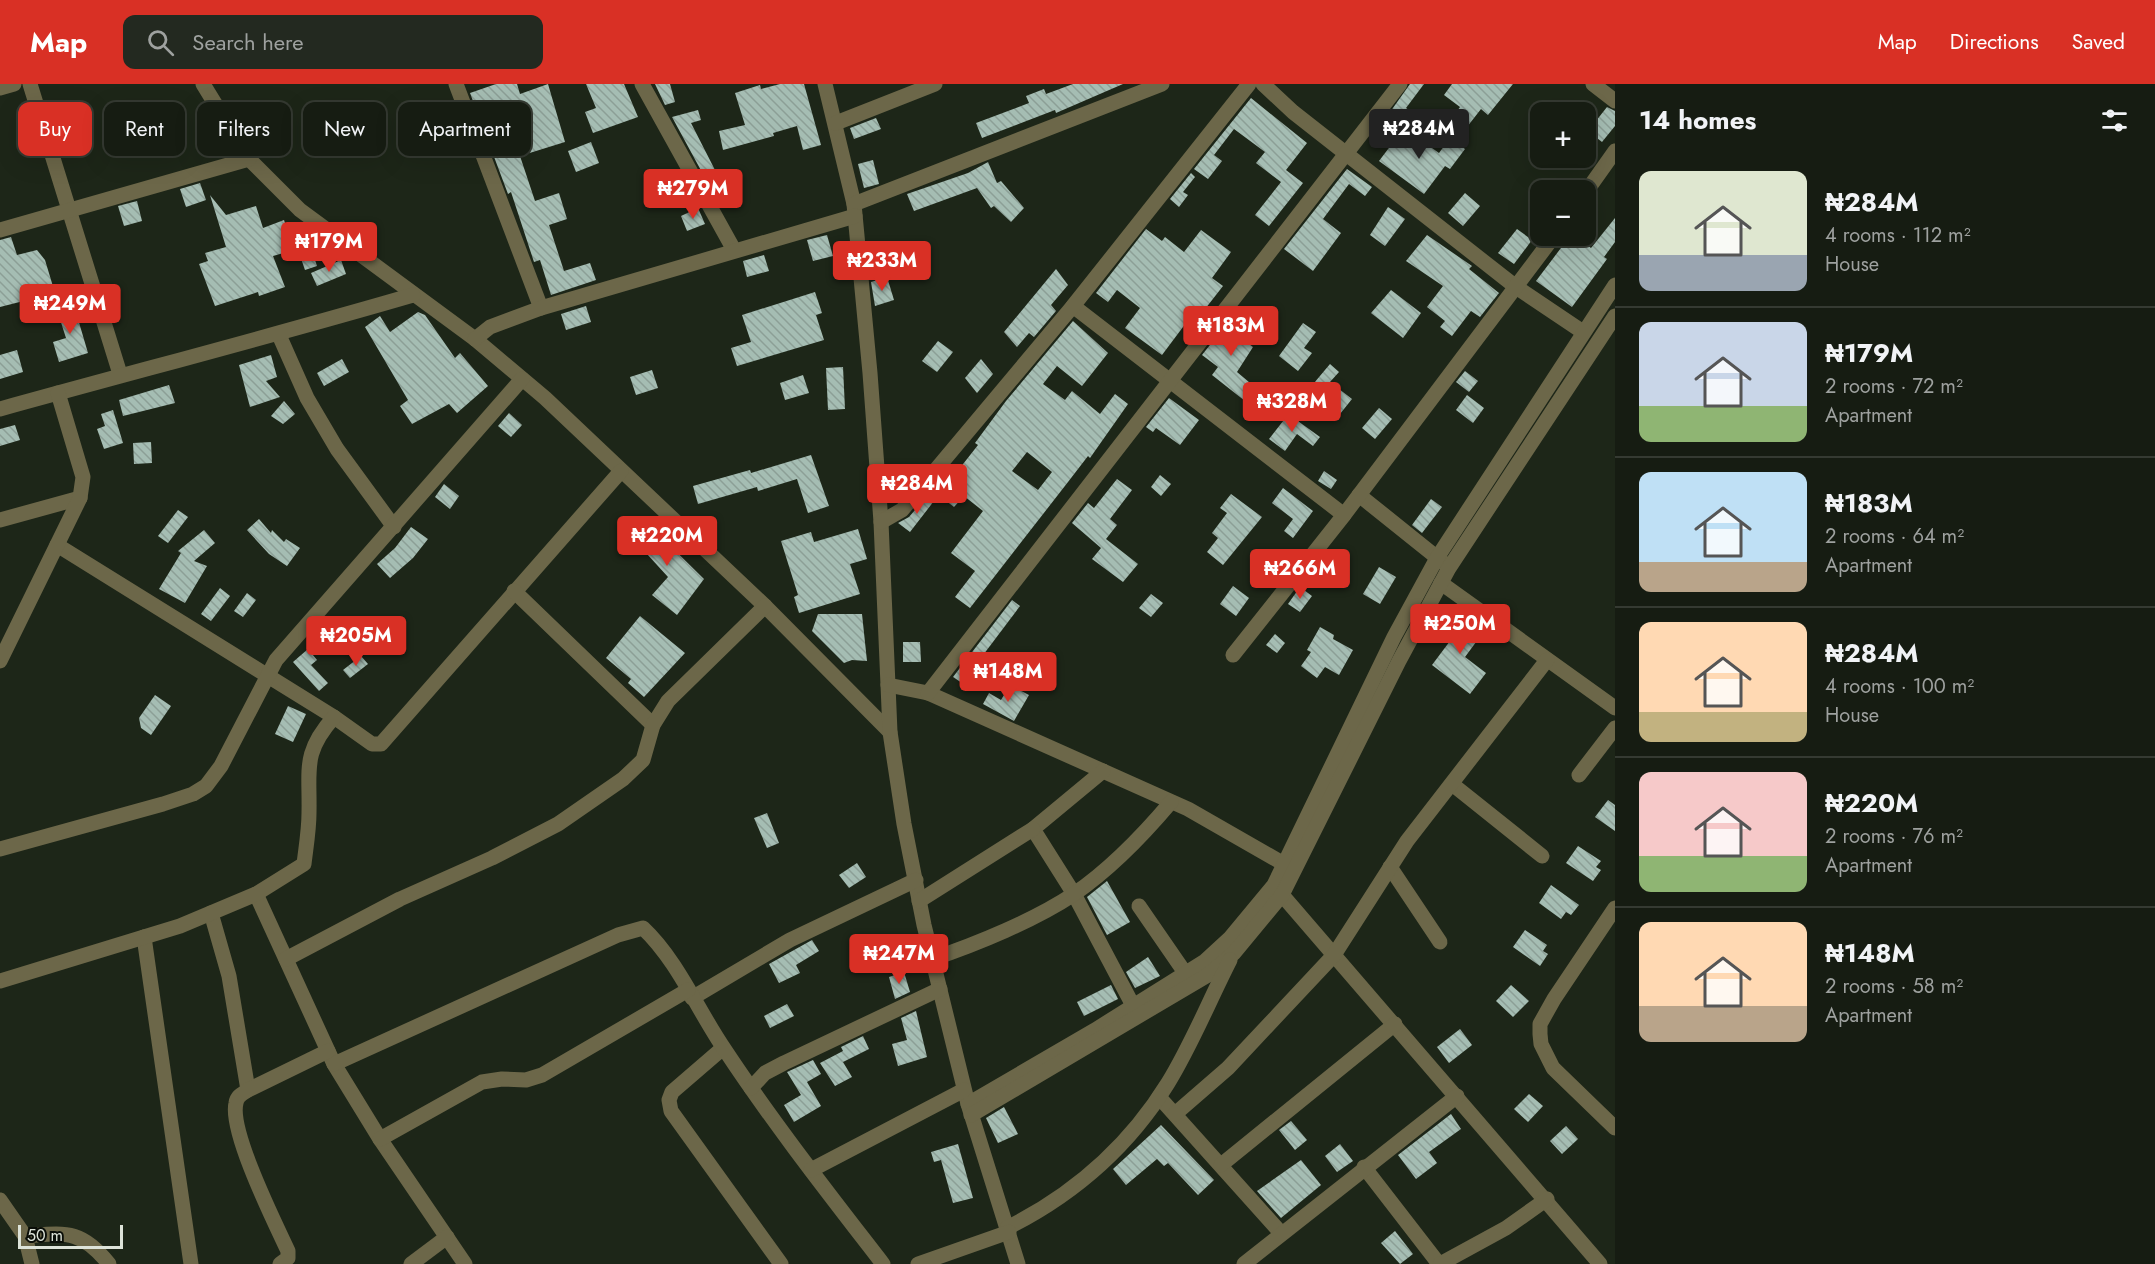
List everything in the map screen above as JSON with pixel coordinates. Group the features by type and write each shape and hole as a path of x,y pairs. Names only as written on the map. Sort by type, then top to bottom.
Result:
{"street":[{"path":"0,88 14,84"},
{"path":"30,84 120,374"},
{"path":"203,84 249,159 300,210 475,339 522,379 765,606 890,732"},
{"path":"456,84 541,308"},
{"path":"642,84 734,250"},
{"path":"825,84 836,123 854,210 881,522 890,732 932,959 968,1103 1018,1264"},
{"path":"836,123 935,84"},
{"path":"475,339 490,327 541,308 734,250 854,210 1162,84"},
{"path":"881,522 902,510 1073,306 1249,84"},
{"path":"1263,84 1293,112 1516,287 1583,332"},
{"path":"928,693 1168,380 1400,84"},
{"path":"1593,84 1615,101"},
{"path":"1594,180 1615,151"},
{"path":"0,230 249,159"},
{"path":"1233,655 1344,515 1547,246"},
{"path":"1189,980 1278,890 1284,864 1394,637 1437,558 1615,285"},
{"path":"0,409 120,374 279,335 413,295"},
{"path":"1073,306 1344,515"},
{"path":"918,1264 1008,1230 1045,1209 1098,1168 1122,1145 1159,1096 1234,954 1278,890 1449,568 1615,316"},
{"path":"279,335 307,398 337,449 394,527"},
{"path":"0,849 163,804 193,794 206,786 221,766 276,660 522,379"},
{"path":"0,661 80,498 83,477 58,393"},
{"path":"57,545 334,717 372,744 381,744 621,471"},
{"path":"1359,495 1449,568"},
{"path":"0,520 80,498"},
{"path":"1441,583 1615,708"},
{"path":"514,591 653,725"},
{"path":"286,959 400,899 492,858 558,824 623,779 643,760 653,725 683,684 765,606"},
{"path":"1175,1114 1228,1068 1334,955 1390,867 1546,660"},
{"path":"888,685 928,693 1103,771 1228,830 1284,864"},
{"path":"0,981 144,937 211,913 256,894 304,864 309,813 307,763 320,732 334,717"},
{"path":"1579,775 1615,728"},
{"path":"920,901 1033,830 1103,771"},
{"path":"1452,784 1542,856"},
{"path":"932,959 982,941 1074,894 1145,832 1171,802"},
{"path":"1033,830 1074,894 1137,1012"},
{"path":"1390,867 1440,942"},
{"path":"380,1139 482,1083 502,1079 526,1080 542,1075 790,940 916,879"},
{"path":"1278,890 1547,1199 1600,1264"},
{"path":"256,894 331,1058 380,1139 465,1264"},
{"path":"1139,906 1189,980"},
{"path":"1615,908 1554,999 1540,1024 1541,1044 1553,1068 1615,1128"},
{"path":"211,913 229,976 248,1090"},
{"path":"280,1264 288,1258 288,1251 255,1182 238,1127 235,1106 238,1097 248,1090 331,1058 640,927 657,944 751,1088 883,1264"},
{"path":"144,937 177,1162 187,1249 191,1264"},
{"path":"811,1170 968,1103 1137,1012 1234,954"},
{"path":"751,1088 765,1074 793,1059 940,990"},
{"path":"1221,1165 1395,1024"},
{"path":"723,1048 672,1092 669,1100 670,1111 781,1264"},
{"path":"1159,1096 1281,1233"},
{"path":"1244,1264 1364,1167 1457,1096"},
{"path":"1364,1167 1439,1264 1506,1228 1547,1199"},
{"path":"0,1200 25,1236 32,1264"},
{"path":"25,1236 65,1233 79,1236 97,1249 109,1264"},
{"path":"411,1264 447,1237"}],"building":[{"path":"496,84 517,84 520,94 548,84 565,142 531,153 531,102 473,102 470,93"},
{"path":"586,84 624,84 638,117 593,133 585,112 596,108"},
{"path":"655,84 670,84 675,102 665,105"},
{"path":"780,84 804,84 821,145 803,150 797,126 773,133 774,136 723,150 719,131 745,125 735,93 760,85 761,89"},
{"path":"1073,84 1123,84 1056,113 1055,110 982,138 976,123 1029,103 1026,96 1044,89 1046,94"},
{"path":"1410,84 1424,84 1406,108 1413,113 1398,133 1383,122"},
{"path":"1452,84 1513,84 1488,115 1481,109 1460,136 1446,126 1460,107 1444,95"},
{"path":"1251,98 1307,143 1286,170 1303,183 1269,226 1255,215 1281,182 1256,163 1265,152 1234,129 1214,155 1222,161 1208,179 1194,169"},
{"path":"1607,107 1615,111 1615,126 1602,142 1596,137 1596,121"},
{"path":"698,110 701,120 691,123 715,170 704,176 672,117"},
{"path":"876,118 881,129 854,139 850,128"},
{"path":"1404,128 1439,153 1450,138 1465,149 1450,169 1445,166 1424,194 1379,161"},
{"path":"591,142 599,163 576,172 568,151"},
{"path":"494,156 520,156 535,201 559,193 567,219 549,225 564,271 590,263 596,280 551,295 540,260 534,262 511,192 508,194"},
{"path":"873,160 879,184 864,188 858,164"},
{"path":"988,162 997,183 1001,181 1024,208 1011,222 994,206 991,208 977,188 914,211 907,194 968,173"},
{"path":"1347,169 1372,187 1365,196 1349,184 1323,219 1341,233 1313,271 1284,249"},
{"path":"1191,173 1195,177 1183,192 1188,195 1179,207 1170,199"},
{"path":"200,183 206,200 186,207 180,189"},
{"path":"1465,193 1480,206 1463,226 1448,213"},
{"path":"210,195 226,215 256,206 263,228 284,220 294,250 273,256 285,287 259,296 258,292 215,306 199,264 208,261 205,253 226,247"},
{"path":"137,201 142,221 124,226 118,206"},
{"path":"1388,207 1405,219 1385,246 1370,235"},
{"path":"698,208 705,224 687,231 681,216"},
{"path":"1615,218 1615,242 1604,257 1607,259 1572,307 1536,281 1562,246 1588,246 1591,248 1596,246 1596,242"},
{"path":"1146,229 1162,241 1165,237 1184,252 1201,230 1231,252 1212,278 1223,286 1191,327 1186,323 1162,355 1125,328 1140,308 1117,290 1108,302 1096,293"},
{"path":"1517,229 1530,239 1530,243 1514,264 1498,253"},
{"path":"827,235 833,256 813,261 807,240"},
{"path":"1427,235 1472,266 1469,269 1499,293 1480,317 1471,311 1452,336 1440,327 1445,321 1427,307 1443,286 1406,261"},
{"path":"11,237 17,255 37,250 45,260 55,293 0,307 0,240"},
{"path":"303,238 309,242 317,266 305,270 295,241"},
{"path":"764,255 769,271 747,277 743,261"},
{"path":"341,260 346,274 317,286 311,273"},
{"path":"1056,269 1068,285 1051,305 1056,311 1034,337 1029,333 1017,347 1004,332"},
{"path":"887,277 894,300 875,306 871,282"},
{"path":"1391,290 1421,313 1403,338 1371,313"},
{"path":"815,292 822,313 816,315 824,340 737,366 731,348 751,342 742,315"},
{"path":"73,302 88,353 59,362 53,342 66,338 56,307"},
{"path":"586,306 591,322 566,330 561,314"},
{"path":"418,312 425,315 455,358 460,353 488,386 457,413 449,404 412,424 400,406 408,400 365,327 380,316 390,332"},
{"path":"1236,312 1247,320 1236,334 1253,347 1237,372 1256,388 1245,401 1212,375 1218,367 1202,355"},
{"path":"1073,321 1108,353 1082,386 1057,366 1043,384 1065,400 1072,391 1100,414 1115,394 1128,404 1090,458 1088,456 970,608 955,597 975,571 951,553 983,511 964,496 954,507 940,496 958,475 956,473 978,445 975,443 1006,401","holes":["1027,452 1052,472 1038,490 1012,471"]},
{"path":"1303,323 1316,332 1304,348 1312,353 1298,371 1279,356"},
{"path":"938,341 953,352 937,372 922,361"},
{"path":"17,350 23,372 0,379 0,355"},
{"path":"271,355 277,377 266,381 280,397 250,407 239,365"},
{"path":"342,359 349,372 324,386 317,373"},
{"path":"981,359 993,374 977,393 965,378"},
{"path":"1330,364 1339,372 1330,382 1352,399 1340,414 1309,389"},
{"path":"843,367 845,409 828,410 826,368"},
{"path":"652,370 658,388 636,395 630,377"},
{"path":"1465,371 1478,381 1469,392 1456,382"},
{"path":"803,375 809,393 785,400 780,383"},
{"path":"169,385 175,403 123,416 119,400"},
{"path":"1467,395 1484,408 1473,423 1456,410"},
{"path":"1169,398 1199,420 1180,445 1156,428 1153,432 1146,427"},
{"path":"284,401 295,414 283,424 271,416"},
{"path":"1379,408 1392,419 1375,439 1362,428"},
{"path":"113,410 123,443 104,449 97,429 105,426 101,414"},
{"path":"509,413 522,425 511,437 498,426"},
{"path":"1287,416 1291,416 1320,437 1313,446 1297,434 1285,451 1269,439"},
{"path":"15,425 20,440 0,446 0,429"},
{"path":"151,442 152,463 134,464 133,443"},
{"path":"811,455 829,506 808,513 797,479 758,491 757,487 698,504 693,486 750,470 751,473"},
{"path":"1324,471 1337,480 1331,489 1318,481"},
{"path":"1160,475 1171,484 1161,496 1151,487"},
{"path":"1117,479 1132,490 1110,519 1117,525 1106,539 1138,564 1123,582 1092,559 1101,548 1072,523 1088,503 1094,508"},
{"path":"444,484 459,496 450,509 435,497"},
{"path":"1283,488 1313,511 1293,538 1284,531 1293,519 1272,503"},
{"path":"1231,494 1262,517 1223,565 1207,552 1218,538 1212,533 1227,513 1220,508"},
{"path":"927,496 934,501 910,532 898,523 909,517"},
{"path":"1431,499 1442,507 1422,533 1412,525"},
{"path":"178,510 188,517 168,543 158,536"},
{"path":"640,516 704,579 677,615 652,595 668,577 625,530"},
{"path":"259,519 271,533 272,530 284,542 286,539 300,548 287,566 269,554 247,530"},
{"path":"411,527 428,539 413,558 390,578 377,564 395,548"},
{"path":"858,529 867,559 850,564 860,594 799,613 794,597 798,595 781,541 811,532 814,542"},
{"path":"204,530 215,543 194,561 207,566 185,603 159,589 181,553 178,551"},
{"path":"1379,567 1396,577 1380,604 1363,594"},
{"path":"1233,586 1249,598 1236,616 1220,604"},
{"path":"1300,587 1312,596 1300,612 1288,604"},
{"path":"220,588 230,596 211,621 201,614"},
{"path":"247,593 256,600 243,617 234,611"},
{"path":"1151,594 1163,603 1151,617 1139,608"},
{"path":"1012,600 1020,606 962,683 953,677"},
{"path":"1452,613 1482,634 1465,657 1486,673 1470,694 1432,665 1453,637 1441,628"},
{"path":"818,614 862,614 867,661 852,660 844,663 812,631"},
{"path":"640,616 685,653 644,697 628,683 631,679 606,658"},
{"path":"1320,627 1334,635 1333,639 1353,650 1339,675 1325,667 1317,678 1301,666 1311,652 1307,650"},
{"path":"1275,634 1285,643 1277,653 1266,645"},
{"path":"903,642 920,642 921,662 903,662"},
{"path":"308,649 317,660 311,665 328,683 319,691 293,662"},
{"path":"361,656 368,664 350,678 343,670"},
{"path":"1010,685 1029,695 1014,721 983,704 989,693 1001,700"},
{"path":"155,695 171,706 151,735 141,728 139,718"},
{"path":"288,706 306,714 293,742 275,734"},
{"path":"1608,800 1615,805 1615,831 1595,817"},
{"path":"767,813 779,843 767,848 754,818"},
{"path":"1578,846 1601,861 1596,867 1601,870 1593,881 1566,863"},
{"path":"857,863 866,877 849,888 839,875"},
{"path":"1107,881 1130,922 1107,935 1087,897"},
{"path":"1551,885 1579,905 1571,915 1566,912 1561,919 1539,903"},
{"path":"1525,930 1547,945 1543,951 1548,954 1540,966 1513,947"},
{"path":"812,940 819,951 796,965 800,973 779,983 769,964"},
{"path":"1148,957 1160,976 1135,988 1126,972"},
{"path":"904,972 910,992 895,999 889,977"},
{"path":"1111,985 1118,999 1084,1016 1077,1002"},
{"path":"1511,985 1529,1001 1513,1017 1496,1001"},
{"path":"787,1004 794,1016 770,1028 764,1016"},
{"path":"916,1011 927,1057 898,1066 892,1044 907,1040 901,1018"},
{"path":"1460,1029 1472,1045 1449,1063 1437,1047"},
{"path":"863,1036 869,1049 843,1062 852,1077 835,1086 820,1063 843,1051 841,1047"},
{"path":"813,1060 821,1074 807,1082 821,1106 794,1122 784,1105 801,1095 787,1072"},
{"path":"1529,1094 1543,1106 1528,1122 1514,1109"},
{"path":"1004,1107 1018,1134 998,1143 986,1118"},
{"path":"1451,1114 1461,1129 1429,1152 1437,1163 1416,1179 1398,1155"},
{"path":"1291,1121 1307,1140 1295,1150 1279,1130"},
{"path":"1161,1125 1214,1180 1198,1195 1168,1163 1164,1166 1157,1159 1126,1185 1113,1169"},
{"path":"1566,1126 1578,1139 1562,1154 1550,1141"},
{"path":"958,1144 973,1198 953,1203 941,1160 934,1162 931,1152"},
{"path":"1340,1144 1353,1161 1337,1172 1325,1156"},
{"path":"1301,1160 1321,1185 1281,1218 1257,1191"},
{"path":"1395,1231 1413,1254 1400,1264 1381,1243"}]}
